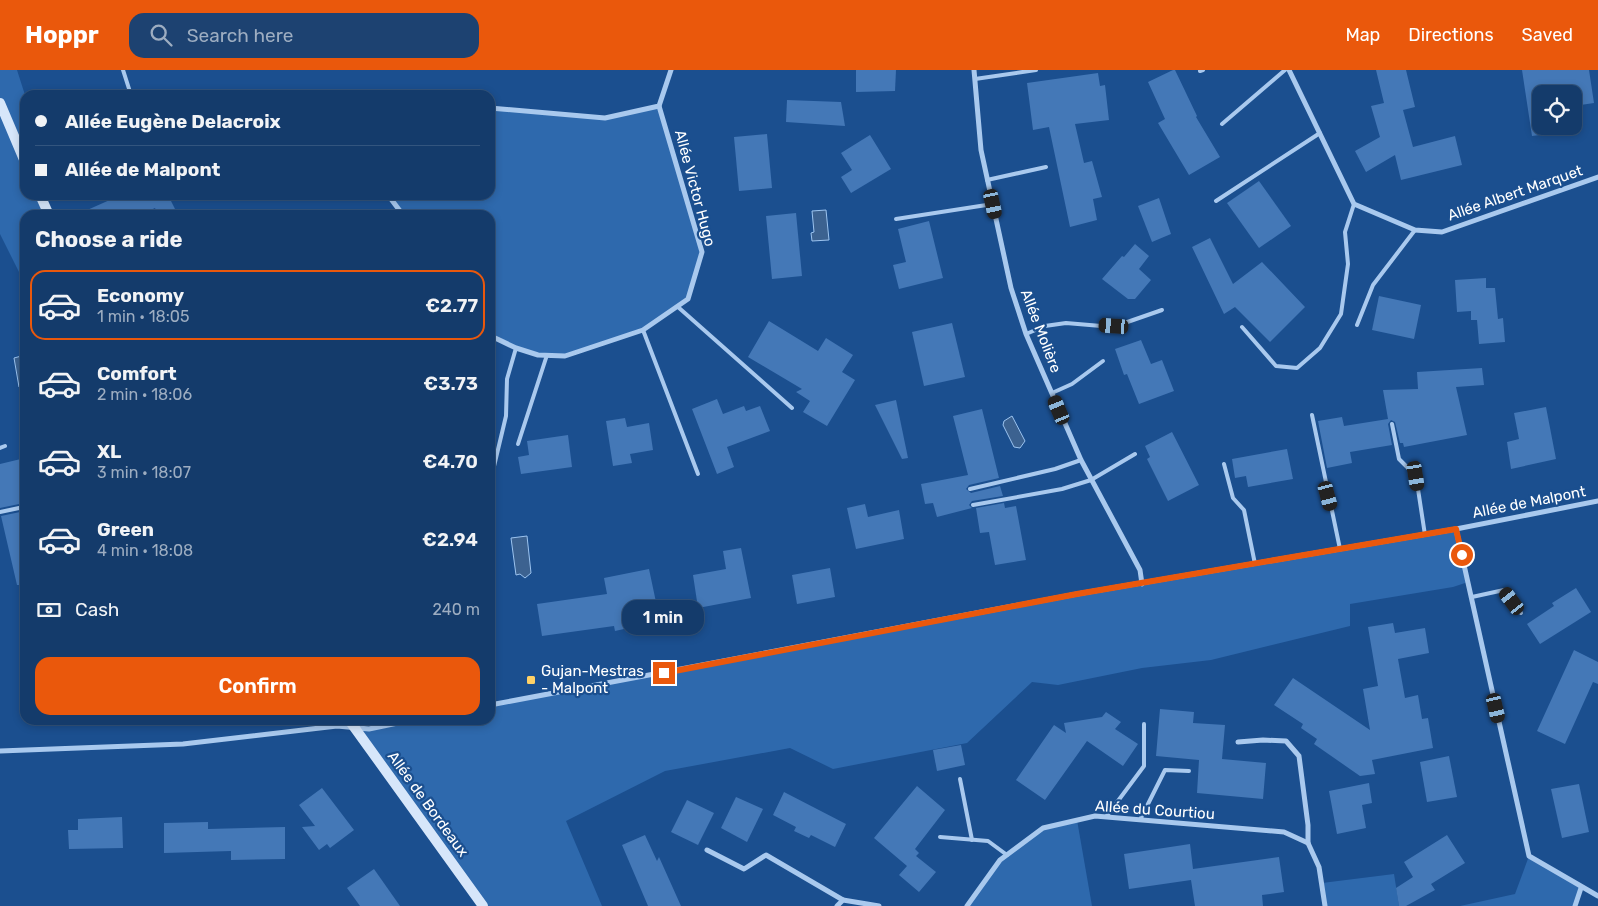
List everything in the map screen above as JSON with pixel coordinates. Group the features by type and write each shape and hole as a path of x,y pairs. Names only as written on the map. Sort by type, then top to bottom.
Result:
{"main road":[{"path":"0,103 20,150"},
{"name":"Allée de Bordeaux","path":"353,725 483,906"}],"street":[{"path":"495,108 605,118 659,106 671,70"},
{"name":"Allée Molière","path":"974,70 981,150 1011,288 1026,334 1081,460 1140,570 1142,584"},
{"path":"1289,70 1354,204"},
{"name":"Allée Victor Hugo","path":"495,338 516,348 538,355 566,356 643,330 688,299 702,252 659,106"},
{"name":"Allée Albert Marquet","path":"1354,204 1415,230 1442,232 1598,177"},
{"name":"Allée de Malpont","path":"495,704 1142,584 1425,535 1598,501"},
{"path":"1456,529 1529,856 1581,888 1598,896"},
{"path":"0,751 183,744 344,725"},
{"path":"355,725 369,729 388,725"},
{"path":"1238,742 1286,741 1299,756 1308,825 1308,843 1319,867 1325,906"},
{"name":"Allée du Courtiou","path":"967,906 1000,860 1043,828 1095,816 1284,832 1308,843"},
{"path":"707,850 744,869 766,855 843,900 879,906"},
{"path":"1575,906 1581,888"},
{"path":"837,906 843,900"}],"lane":[{"path":"123,70 129,90"},
{"path":"974,79 1036,70"},
{"path":"1222,124 1285,70"},
{"path":"1216,201 1320,133"},
{"path":"987,180 1046,167"},
{"path":"896,219 993,204"},
{"path":"1242,327 1276,366 1297,368 1320,348 1341,314 1348,264 1345,232 1354,204"},
{"path":"1357,325 1373,285 1415,230"},
{"path":"678,307 792,408"},
{"path":"1026,334 1045,326 1066,323 1114,326 1162,310"},
{"path":"643,330 698,474"},
{"path":"495,462 506,416 507,379 516,348"},
{"path":"518,444 546,355"},
{"path":"1052,394 1072,384 1103,361"},
{"path":"1312,415 1340,550"},
{"path":"1392,424 1399,459 1416,476 1425,535"},
{"path":"0,448 5,446"},
{"path":"973,505 1062,490 1091,480 1135,454"},
{"path":"970,489 1055,470 1081,460"},
{"path":"1224,464 1233,498 1244,510 1255,564"},
{"path":"0,512 19,508"},
{"path":"1472,598 1504,590 1521,612"},
{"path":"1106,817 1144,766 1144,724"},
{"path":"1140,820 1165,770 1189,771"},
{"path":"960,779 972,840"},
{"path":"940,837 988,841 1007,855"}],"shaded area":[{"path":"0,70 17,70 23,90 20,90 20,200 42,200 47,210 20,210 20,274 0,234"},
{"path":"659,106 702,252 688,299 643,330 565,356 538,355 495,338 495,210 399,210 392,200 495,200 495,108 605,118"},
{"path":"826,210 829,240 812,241 811,233 814,232 812,211"},
{"path":"20,356 19,387 14,358"},
{"path":"1012,416 1025,441 1020,448 1014,447 1003,425 1004,421"},
{"path":"1456,529 1468,582 1453,587 1350,604 1350,626 1211,660 1142,668 1058,685 1032,682 967,743 833,769 790,748 665,771 566,821 602,906 483,906 355,727 369,729 388,725 495,725 495,704 1011,607"},
{"path":"527,536 531,573 525,578 520,574 516,575 511,538"},
{"path":"1077,820 1092,906 967,906 1000,860 1043,828"},
{"path":"1529,856 1581,888 1575,906 1460,906 1515,894"},
{"path":"1394,874 1399,906 1325,906 1322,883"}],"building":[{"path":"856,70 896,70 895,91 856,92"},
{"path":"1175,70 1196,117 1220,157 1189,175 1158,123 1165,119 1148,82"},
{"path":"1376,70 1406,70 1415,107 1403,110 1413,147 1455,136 1462,165 1401,180 1395,155 1366,172 1355,151 1380,137 1371,106 1384,103"},
{"path":"1522,70 1589,70 1594,103 1582,105 1582,85 1532,85 1532,135 1540,135 1532,136"},
{"path":"1098,73 1100,86 1105,85 1109,120 1075,124 1084,163 1092,161 1102,197 1093,199 1097,220 1070,227 1049,127 1033,130 1027,83"},
{"path":"787,100 841,102 845,126 786,122"},
{"path":"767,134 772,188 739,191 734,137"},
{"path":"870,135 891,169 851,193 841,177 852,170 841,153"},
{"path":"1259,181 1291,226 1259,248 1227,203"},
{"path":"1159,198 1171,234 1152,242 1138,206"},
{"path":"110,200 174,200 171,201 175,209 156,210 155,208 151,210 87,210"},
{"path":"796,213 802,276 772,279 766,216"},
{"path":"929,221 943,278 899,289 893,265 906,262 898,229"},
{"path":"1210,238 1233,284 1262,262 1305,307 1270,342 1235,307 1224,314 1192,247"},
{"path":"1135,244 1149,256 1139,269 1151,280 1135,299 1128,299 1102,279"},
{"path":"1486,278 1486,288 1495,288 1498,319 1503,318 1505,342 1479,344 1477,320 1471,320 1471,311 1457,312 1455,280"},
{"path":"1379,296 1421,305 1414,339 1372,330"},
{"path":"769,321 818,351 826,338 853,355 842,372 855,380 827,426 803,412 810,401 796,392 802,389 748,357"},
{"path":"952,323 965,377 924,386 912,332"},
{"path":"1141,340 1151,364 1162,360 1174,391 1139,404 1127,374 1124,375 1115,349"},
{"path":"1482,368 1484,385 1456,387 1467,435 1404,447 1403,443 1400,443 1395,422 1391,420 1388,424 1392,445 1350,452 1352,463 1327,468 1318,421 1342,417 1344,426 1388,419 1383,390 1418,389 1417,372"},
{"path":"717,399 723,414 744,406 746,411 760,406 770,431 727,447 734,467 717,474 692,409"},
{"path":"896,400 908,458 902,459 875,405"},
{"path":"1546,407 1556,459 1511,469 1507,442 1519,439 1514,413"},
{"path":"982,409 999,478 969,485 966,489 971,493 1000,486 1003,496 972,501 969,505 972,508 937,517 933,503 925,504 921,484 968,475 953,416"},
{"path":"625,418 627,427 649,423 653,450 630,454 632,463 613,466 606,421"},
{"path":"1172,432 1199,485 1168,501 1147,459 1150,457 1145,446"},
{"path":"568,435 572,467 521,474 518,457 529,455 527,441"},
{"path":"1287,449 1293,479 1248,487 1246,476 1235,478 1232,459"},
{"path":"20,459 20,505 0,508 0,464"},
{"path":"1004,503 1005,508 1016,506 1026,560 995,565 989,532 980,533 976,508"},
{"path":"865,504 868,517 899,510 904,539 856,549 847,508"},
{"path":"20,512 20,585 17,585 1,516"},
{"path":"741,548 751,598 698,608 693,575 726,569 723,551"},
{"path":"830,568 835,597 797,604 792,575"},
{"path":"649,569 660,621 615,631 614,626 542,636 537,604 607,594 604,578"},
{"path":"1576,588 1591,612 1540,644 1527,624 1554,606 1552,603"},
{"path":"1393,623 1395,633 1425,628 1429,653 1398,659 1405,698 1418,695 1422,719 1428,718 1433,748 1372,760 1375,774 1360,776 1314,744 1317,739 1301,728 1303,724 1274,705 1293,678 1370,730 1363,689 1378,686 1368,627"},
{"path":"1574,650 1598,662 1598,684 1593,682 1565,744 1537,731"},
{"path":"1160,709 1194,712 1193,723 1225,725 1222,759 1266,763 1263,799 1197,793 1199,760 1156,756"},
{"path":"1106,712 1121,722 1115,729 1138,744 1123,766 1087,741 1045,800 1016,780 1054,725 1066,733 1064,723 1102,717"},
{"path":"961,745 965,765 937,771 933,750"},
{"path":"1449,756 1457,797 1427,802 1420,762"},
{"path":"1369,783 1372,803 1362,805 1366,828 1337,834 1329,791"},
{"path":"1579,784 1589,832 1562,838 1551,789"},
{"path":"917,786 945,810 915,849 919,853 916,856 936,872 919,892 899,875 907,866 874,838"},
{"path":"322,788 354,830 330,848 327,844 319,850 302,827 315,826 299,805"},
{"path":"784,792 846,824 835,847 811,835 809,838 794,831 796,827 773,815"},
{"path":"736,797 763,809 747,842 721,828"},
{"path":"687,800 714,813 698,845 671,832"},
{"path":"122,817 123,848 69,849 68,830 78,830 78,819"},
{"path":"208,822 208,829 285,827 285,859 231,860 231,851 164,853 164,823"},
{"path":"645,835 657,861 659,857 681,906 648,906 622,845"},
{"path":"1447,835 1465,863 1431,884 1435,890 1406,906 1399,906 1396,888 1413,877 1404,862"},
{"path":"1190,844 1193,869 1279,857 1284,892 1262,895 1263,906 1195,906 1191,880 1129,889 1124,854"},
{"path":"374,869 400,906 360,906 347,888"}],"place":[{"name":"Gujan-Mestras - Malpont","path":"531,680"}],"route":[{"path":"664,673 1077,594 1456,529 1462,555"}]}
